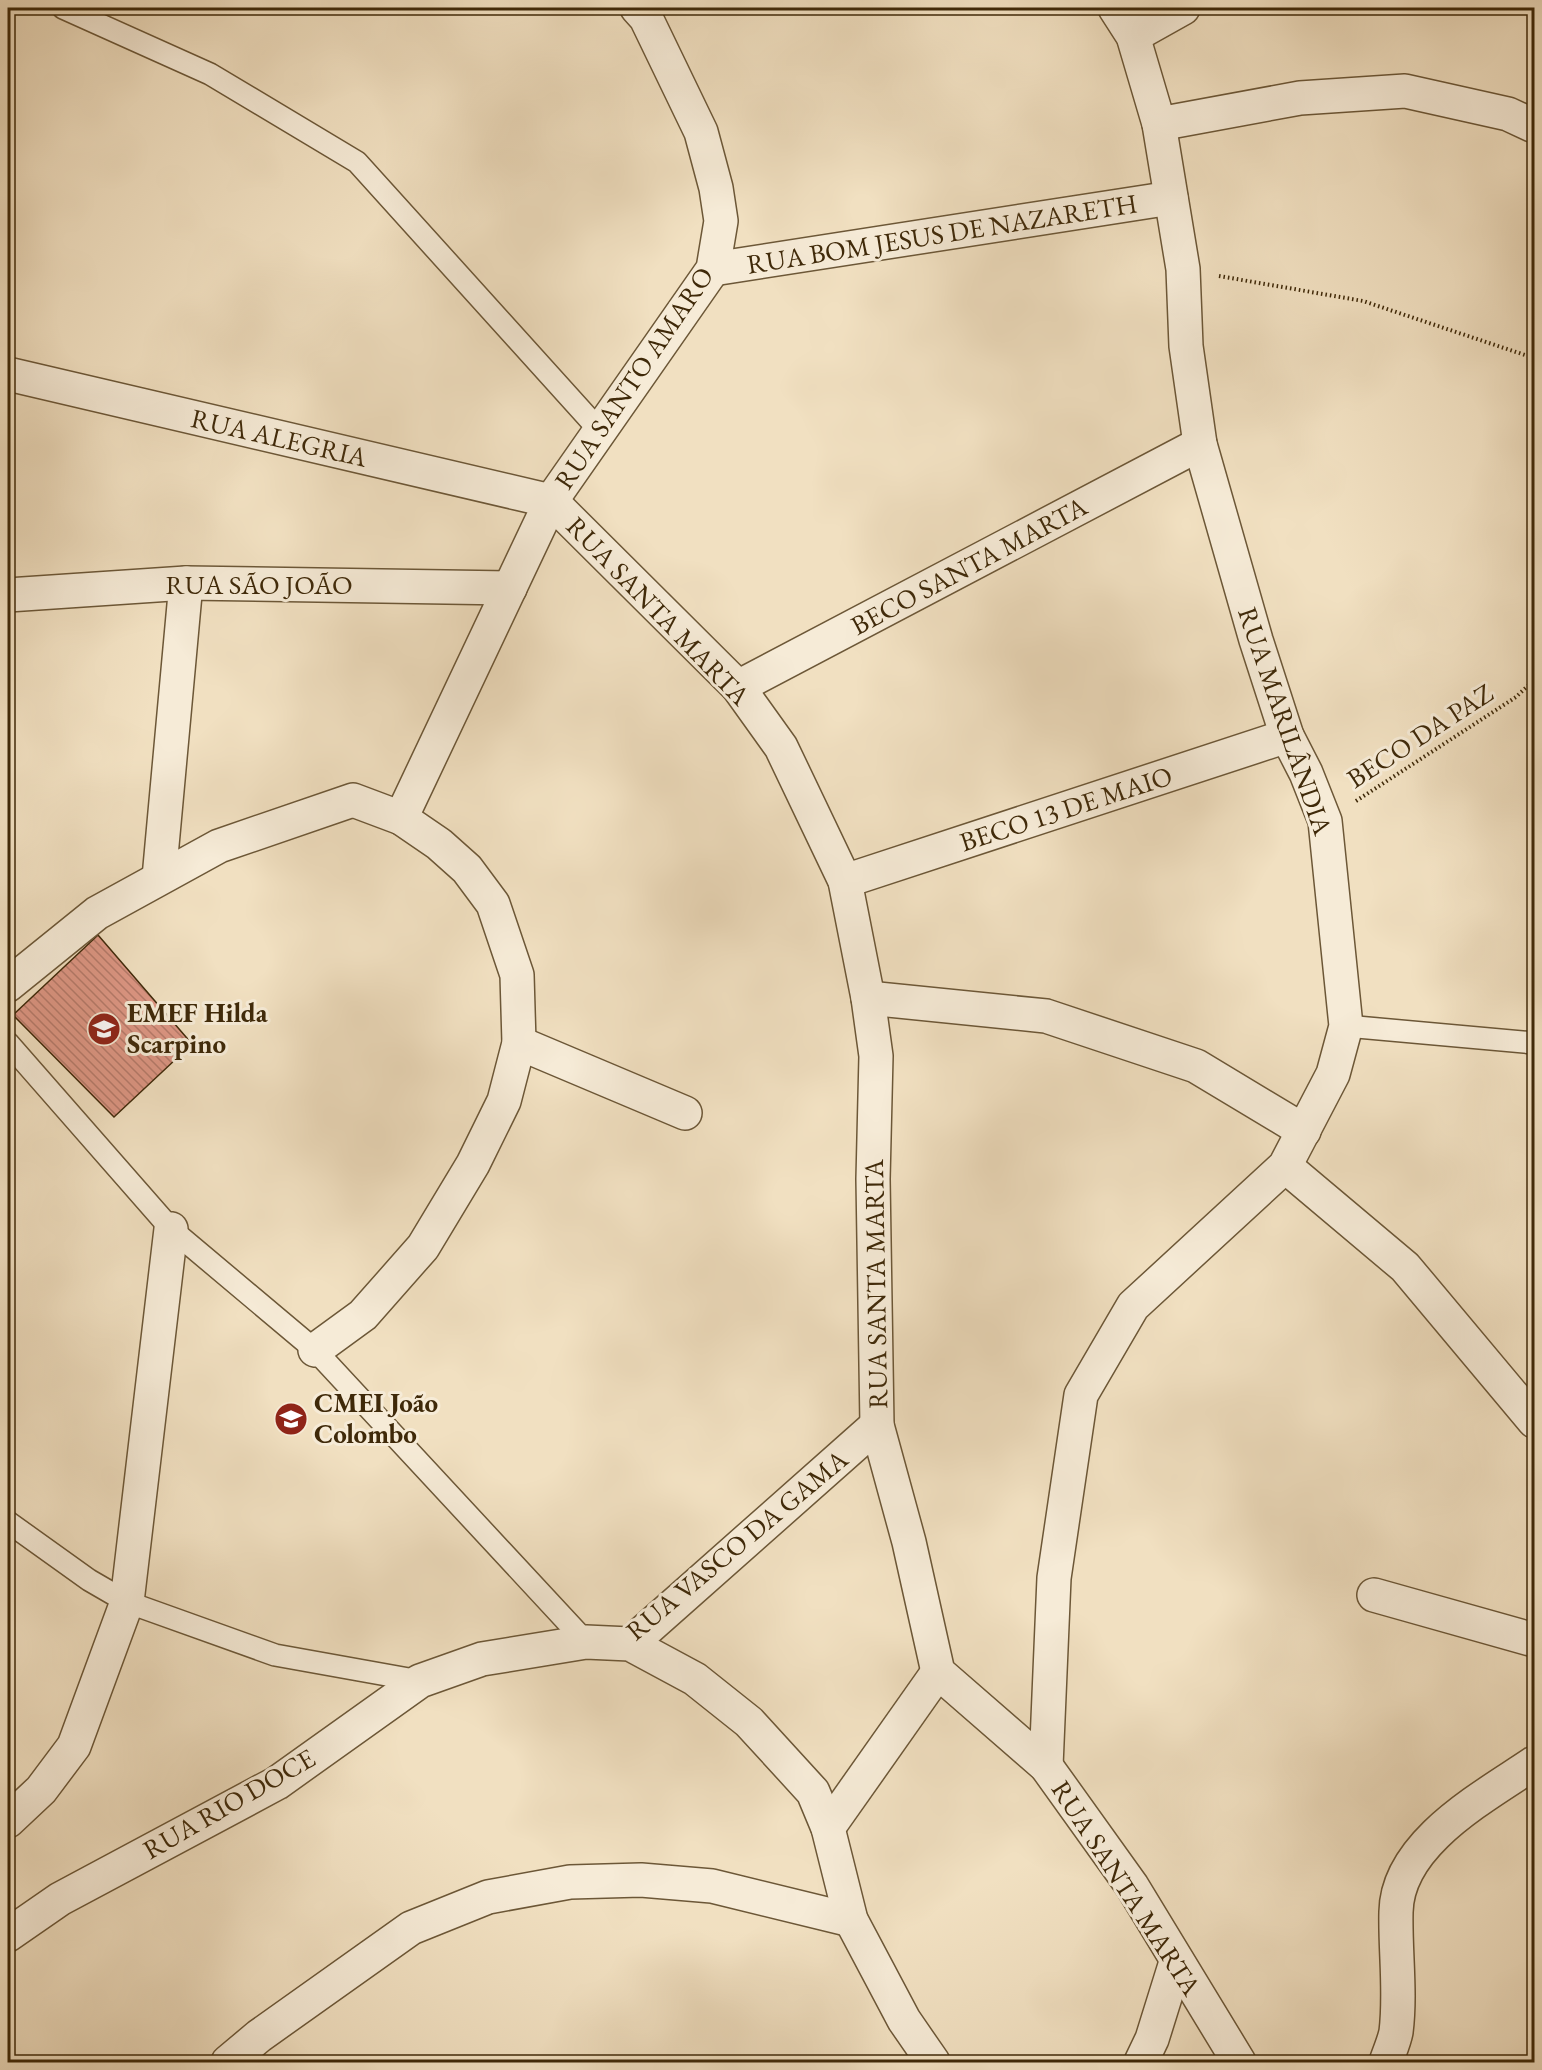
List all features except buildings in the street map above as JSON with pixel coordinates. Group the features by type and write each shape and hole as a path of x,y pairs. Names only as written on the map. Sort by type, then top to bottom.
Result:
{"street":[{"name":"RUA MARILÂNDIA","path":"1046,1766 1054,1578 1081,1395 1133,1306 1285,1166 1333,1074 1346,1026 1325,821 1306,773 1287,736 1256,640 1200,444 1186,346 1183,269 1160,124 1132,36 1115,8"},
{"path":"1132,36 1183,8"},
{"name":"RUA SANTO AMARO","path":"401,818 551,501 713,269 721,221 716,188 700,132 648,11"},
{"path":"1160,124 1300,98 1405,91 1508,114 1534,126"},
{"name":"RUA BOM JESUS DE NAZARETH","path":"713,269 1171,198"},
{"name":"RUA ALEGRIA","path":"8,374 551,501"},
{"name":"BECO SANTA MARTA","path":"738,687 1200,444"},
{"name":"RUA SANTA MARTA","path":"551,501 738,687 781,747 845,881 868,998 876,1056 873,1179 877,1425 909,1542 938,1672 1046,1766 1132,1886 1176,1962 1239,2062"},
{"path":"159,878 186,583"},
{"name":"RUA SÃO JOÃO","path":"8,595 186,583 510,588"},
{"name":"BECO 13 DE MAIO","path":"845,881 1287,736"},
{"path":"10,974 97,913 219,846 353,800 401,818 439,844 467,869 493,904 517,975 519,1043 504,1101 473,1164 423,1247 363,1315 315,1350"},
{"path":"868,998 1046,1017 1196,1066 1304,1131"},
{"path":"519,1043 685,1113"},
{"path":"1285,1166 1405,1267 1534,1421"},
{"path":"8,1821 41,1790 75,1746 126,1602 171,1229"},
{"name":"RUA VASCO DA GAMA","path":"482,1659 586,1642 630,1644 877,1425"},
{"path":"1374,1595 1534,1640"},
{"path":"630,1644 695,1679 749,1722 813,1792 828,1828 851,1920 904,2020 933,2062"},
{"name":"RUA RIO DOCE","path":"8,1935 60,1899 277,1783 420,1681 482,1659"},
{"path":"828,1828 938,1672"},
{"path":"1386,2062 1396,2032 1396,1909 1404,1872 1422,1847 1472,1806 1534,1763"},
{"path":"228,2062 260,2049 411,1928 488,1897 570,1882 641,1880 712,1886 851,1920"},
{"path":"1142,2062 1152,2039 1176,1962"}],"lane":[{"path":"63,8 210,74 357,162 600,431"},
{"path":"1346,1026 1534,1042"},
{"path":"8,1044 171,1229 315,1350 586,1642"},
{"path":"8,1522 88,1580 126,1602 275,1655 420,1681"}],"path":[{"path":"1183,269 1363,301 1534,358"},
{"name":"BECO DA PAZ","path":"1325,821 1516,697 1534,680"}],"place":[{"name":"EMEF Hilda Scarpino","path":"104,1029"},
{"name":"CMEI João Colombo","path":"291,1419"}]}
